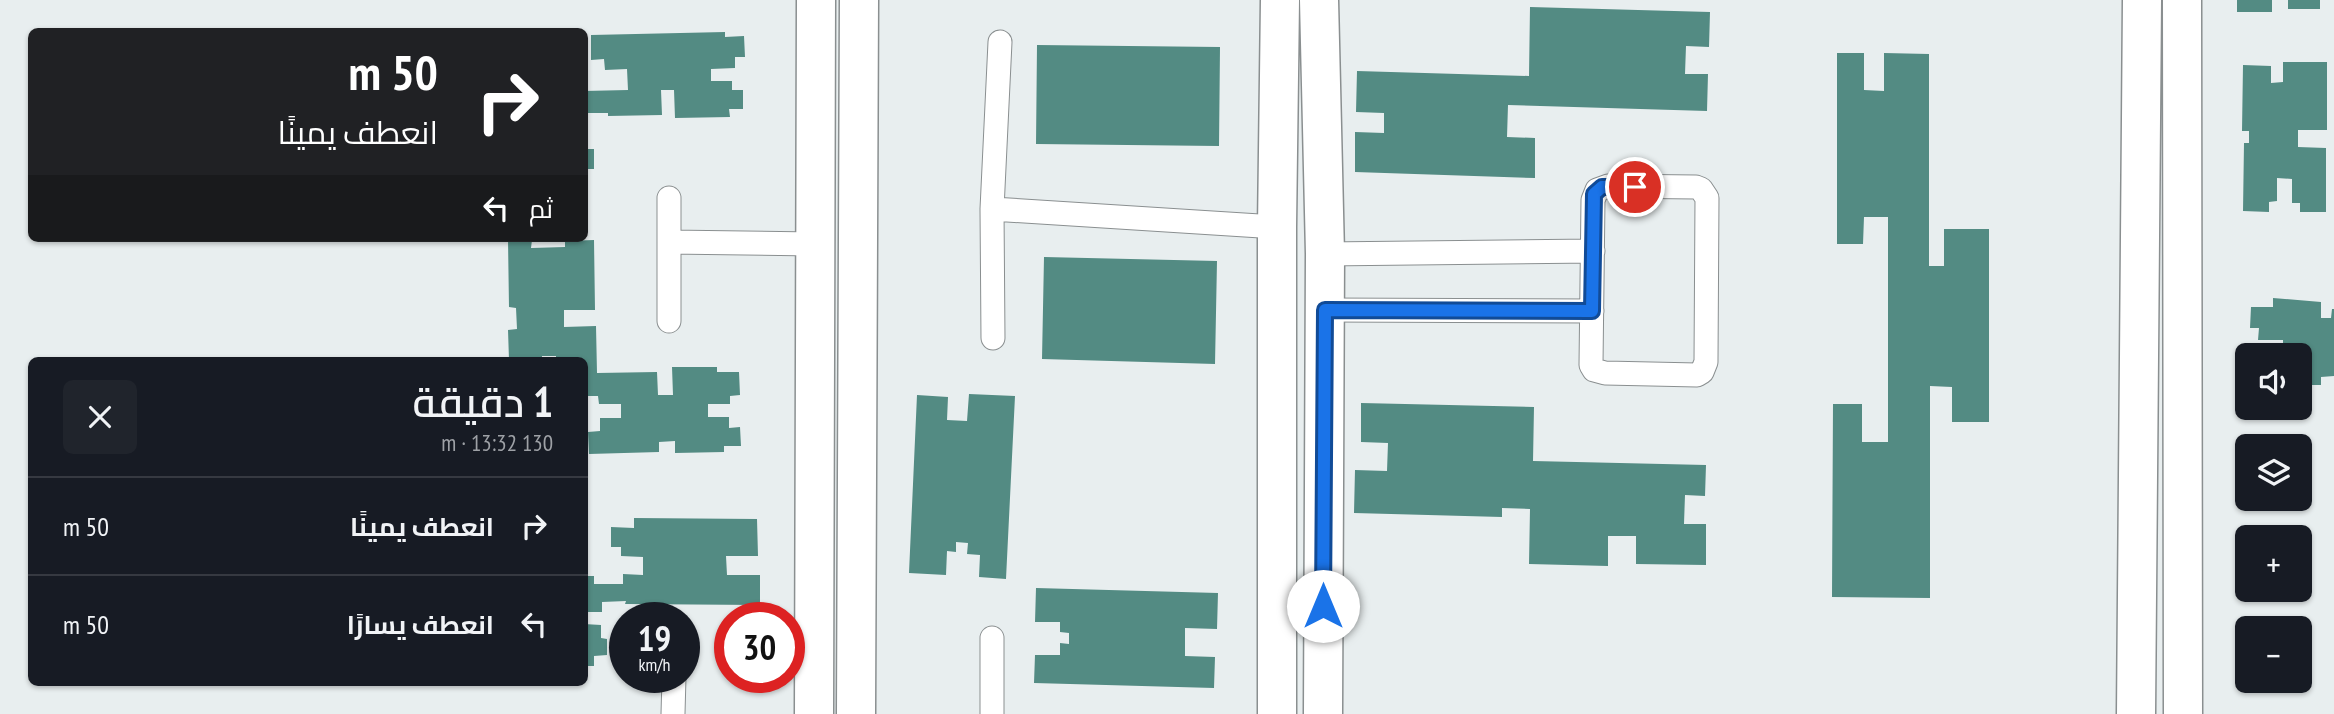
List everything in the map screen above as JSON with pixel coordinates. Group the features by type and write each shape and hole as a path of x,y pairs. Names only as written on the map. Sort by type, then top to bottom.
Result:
{"street":[{"path":"814,714 816,0"},
{"path":"856,714 859,0"},
{"path":"1277,714 1280,0"},
{"path":"1319,0 1325,254 1323,714"},
{"path":"2136,714 2142,0"},
{"path":"2182,0 2183,714"},
{"path":"2143,83 2183,85"}],"lane":[{"path":"993,338 992,209 1000,43"},
{"path":"1602,187 1701,189 1707,198 1706,362 1702,372 1697,375 1605,373 1594,370 1591,365 1593,251 1594,194 1602,187"},
{"path":"669,198 669,321"},
{"path":"992,209 1277,227"},
{"path":"669,242 815,244"},
{"path":"1325,254 1593,251"},
{"path":"1325,310 1592,311"},
{"path":"992,638 992,714"},
{"path":"673,714 674,693"}],"building":[{"path":"2237,0 2272,0 2272,12 2237,12"},
{"path":"2288,0 2320,0 2320,9 2288,9"},
{"path":"1530,7 1710,12 1709,47 1686,46 1685,74 1708,74 1707,111 1508,105 1507,137 1535,138 1535,178 1355,172 1355,132 1384,133 1384,113 1356,112 1357,71 1529,76"},
{"path":"725,32 725,37 744,36 745,57 735,57 735,68 711,69 711,81 732,81 732,90 743,90 743,109 729,109 730,117 675,118 674,90 661,90 662,115 608,116 608,113 588,113 588,91 628,90 627,69 605,70 604,59 591,60 591,35"},
{"path":"1037,45 1220,47 1219,146 1036,144"},
{"path":"1837,53 1864,53 1864,90 1884,91 1884,53 1929,54 1929,266 1944,266 1944,229 1989,229 1989,422 1952,422 1952,387 1930,386 1930,598 1832,597 1833,404 1862,404 1862,442 1888,442 1888,217 1864,217 1863,244 1837,244"},
{"path":"2283,62 2327,62 2327,130 2298,130 2298,147 2326,148 2326,212 2300,212 2300,203 2292,203 2292,179 2277,178 2277,201 2269,202 2269,212 2243,211 2244,143 2249,143 2249,131 2242,131 2243,65 2271,66 2271,83 2283,82"},
{"path":"588,149 594,149 594,169 588,169"},
{"path":"594,240 595,310 564,310 564,327 596,326 597,373 657,372 658,395 673,395 672,367 717,367 717,372 739,372 740,395 730,396 730,404 708,404 708,417 729,417 729,428 740,427 741,446 724,446 724,452 675,453 675,441 659,442 659,452 589,454 588,432 600,431 600,418 621,418 621,404 599,404 598,396 588,396 588,357 509,357 508,330 517,329 516,308 509,307 508,242 532,242 531,248 565,247 565,242"},
{"path":"1044,257 1217,261 1215,364 1042,359"},
{"path":"2273,298 2321,302 2321,318 2331,318 2334,309 2334,376 2321,377 2321,385 2312,385 2312,343 2258,340 2259,328 2250,328 2251,307 2273,307"},
{"path":"969,394 1015,396 1006,579 979,577 980,555 967,554 968,543 956,542 956,552 947,551 946,575 909,573 917,395 948,397 947,420 967,421"},
{"path":"1361,403 1534,407 1533,461 1706,465 1705,496 1685,495 1684,524 1706,524 1706,565 1636,564 1636,536 1608,536 1608,566 1529,564 1530,509 1502,508 1502,517 1354,513 1355,470 1387,471 1388,443 1361,442"},
{"path":"634,518 757,519 758,556 726,556 727,575 760,575 760,602 714,602 714,605 700,605 700,602 602,602 602,612 588,612 588,576 594,576 594,584 623,584 623,574 643,575 643,557 621,556 621,547 611,547 611,527 634,528"},
{"path":"1036,588 1218,593 1217,629 1185,628 1185,656 1215,657 1214,688 1034,683 1035,655 1060,655 1060,643 1069,644 1069,633 1060,632 1060,622 1035,622"},
{"path":"588,624 601,625 601,638 607,639 607,655 594,656 594,666 588,666"}],"route":[{"path":"1323,606 1325,310 1592,311 1594,194 1602,187 1635,187"}]}
